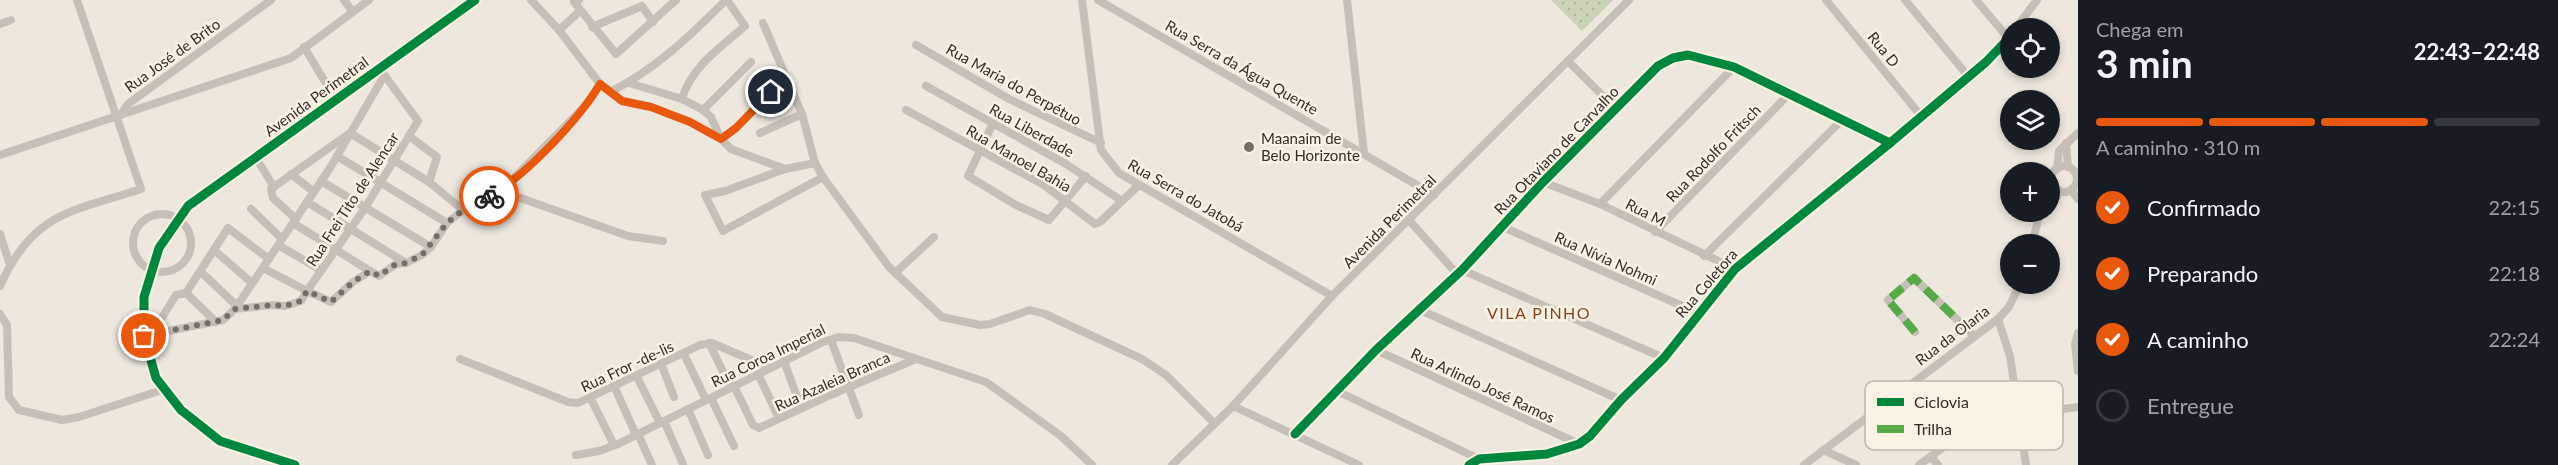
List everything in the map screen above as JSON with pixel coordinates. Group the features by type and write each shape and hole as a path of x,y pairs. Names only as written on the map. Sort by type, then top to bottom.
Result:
{"street":[{"path":"0,286 10,265 31,236 45,223 141,189 119,115 77,0"},
{"name":"Rua José de Brito","path":"119,115 128,104 271,0"},
{"path":"344,0 352,11"},
{"path":"0,155 291,58 369,0"},
{"name":"Avenida Perimetral","path":"295,465 220,441 198,426 156,378 147,335 144,297 159,248 188,206 336,100 382,72 475,0"},
{"path":"531,0 559,30 600,84 622,101 651,107 690,122 721,139 731,149 785,169"},
{"path":"579,0 574,2 579,11 616,54 676,0"},
{"path":"610,92 629,83 663,59 726,0 745,26 694,73 682,99"},
{"name":"Rua Serra do Jatobá","path":"1082,0 1101,150 1119,173 1332,296"},
{"name":"Rua Serra da Água Quente","path":"1098,0 1434,195"},
{"path":"1347,0 1364,153"},
{"name":"Avenida Perimetral","path":"1172,465 1233,406 1332,296 1629,0"},
{"name":"Rua D","path":"1826,0 1921,116"},
{"path":"1905,0 1968,76"},
{"path":"1976,0 2000,28"},
{"path":"2024,18 2037,0"},
{"path":"592,27 642,6 653,22"},
{"path":"559,30 579,11"},
{"path":"0,24 11,20"},
{"path":"763,23 802,114 815,163 823,177 895,273 942,317 990,324 1019,312 1037,312 1142,359 1166,375 1214,423"},
{"name":"Rua Maria do Perpétuo","path":"916,45 1009,99 1101,143"},
{"name":"Rua Coletora","path":"1469,465 1479,459 1547,454 1579,444 1590,436 1621,400 1664,358 1735,269 1890,143 2000,46"},
{"path":"304,47 336,100"},
{"name":"Rua Otaviano de Carvalho","path":"1295,434 1376,350 1459,272 1543,182 1658,66 1673,58 1701,56 1734,67 1890,143"},
{"path":"1568,61 1616,109"},
{"path":"703,110 751,62"},
{"path":"1600,204 1734,67"},
{"path":"147,335 223,320 236,308 337,156 382,72"},
{"name":"Rua Frei Tito de Alencar","path":"307,291 365,208 418,121 382,72"},
{"path":"721,139 736,128 786,76"},
{"path":"629,83 682,99 703,110 711,117 721,139"},
{"path":"256,158 272,189 273,198 294,221 379,276 396,264 406,263 431,247 447,223 463,210 504,188 588,103 600,84"},
{"name":"Rua Liberdade","path":"926,86 1086,176 1122,201"},
{"name":"Rua Rodolfo Fritsch","path":"1655,232 1789,94"},
{"name":"Rua Manoel Bahia","path":"906,110 1065,199 1095,224 1139,184"},
{"path":"760,133 802,114"},
{"path":"1704,256 1843,119"},
{"path":"993,123 967,172 969,178 1049,220 1086,176"},
{"path":"350,133 429,182 463,210"},
{"path":"272,189 350,133"},
{"path":"2058,162 2059,151 2078,133"},
{"path":"410,136 437,157 429,182"},
{"path":"2066,143 2074,171 2078,199"},
{"path":"337,156 447,223"},
{"path":"815,163 785,169 725,191 705,195 723,231 823,177"},
{"path":"291,174 314,192"},
{"path":"321,181 431,247"},
{"name":"Rua M","path":"1543,182 1600,204 1735,269"},
{"path":"2060,191 2075,185"},
{"path":"504,188 512,195 628,236 663,241"},
{"path":"307,202 406,263"},
{"path":"251,209 280,242 321,270"},
{"path":"155,214 165,214 178,219 191,236 188,257 173,271 152,271 137,260 132,242 139,224 155,214"},
{"path":"1409,220 1459,272 1664,358"},
{"path":"2035,234 2038,224"},
{"name":"Rua Nívia Nohmi","path":"1503,227 1698,313"},
{"path":"147,335 176,295 186,293 228,228 269,259"},
{"path":"0,234 10,265"},
{"path":"895,273 934,237"},
{"path":"214,250 252,284"},
{"path":"262,268 331,302 353,282 370,271"},
{"path":"201,272 236,308"},
{"path":"1915,332 1888,300 1914,278 1974,336"},
{"path":"236,308 285,306 301,301 307,291"},
{"path":"186,293 216,322"},
{"name":"Rua da Olaria","path":"1914,381 1998,319 2008,308 2015,294"},
{"path":"1418,309 1621,400"},
{"path":"0,314 7,325 9,397 19,410 62,420 79,417 165,389"},
{"path":"1998,319 2010,356 2014,381"},
{"path":"2078,333 2075,344 2078,371"},
{"name":"Rua Coroa Imperial","path":"576,455 599,452 831,340 854,338 986,382 1062,436 1092,465"},
{"path":"831,340 859,415"},
{"path":"732,387 709,344 712,343 770,368"},
{"name":"Rua Fror -de-lis","path":"460,359 568,402 578,403 709,344"},
{"name":"Rua Arlindo José Ramos","path":"1376,350 1579,444"},
{"path":"684,354 734,446"},
{"name":"Rua Azaleia Branca","path":"732,387 753,425 759,428 916,359"},
{"path":"784,362 801,408"},
{"path":"662,366 674,397"},
{"path":"758,374 779,418"},
{"path":"638,377 683,464"},
{"path":"615,388 652,465"},
{"path":"1337,391 1479,459"},
{"path":"591,399 614,445"},
{"path":"1233,406 1359,465"},
{"path":"2063,409 2078,407"},
{"path":"688,409 708,455"},
{"path":"1850,417 1856,425"},
{"name":"Rua da Olaria","path":"1804,465 1865,418"},
{"path":"1823,450 1856,465"},
{"path":"1919,465 1939,450"},
{"path":"2024,450 2026,465"},
{"path":"1931,456 1938,465"}],"green space":[{"path":"1551,0 1613,0 1582,31"}],"marked path":[{"path":"1915,332 1888,300 1914,278 1974,336"}],"cycle path":[{"path":"295,465 220,441 181,410 156,378 144,336 144,297 159,248 188,206 475,0"},
{"path":"1469,465 1479,459 1547,454 1579,444 1590,436 1621,400 1664,358 1735,269 1890,143 1986,62 2000,47"},
{"path":"1295,434 1376,350 1462,270 1543,182 1658,66 1673,58 1688,55 1734,67 1890,143"}],"way so far":[{"path":"144,336 223,320 235,309 285,306 301,301 307,291 331,302 353,282 370,271 379,276 396,264 406,263 422,255 431,247 447,223 463,210 489,196"}],"place":[{"name":"Maanaim de Belo Horizonte","path":"1249,147"}],"district":[{"name":"VILA PINHO","path":"1539,312"}],"route":[{"path":"489,196 518,177 588,103 600,84 622,101 651,107 690,122 721,139 733,132 771,92"}]}
